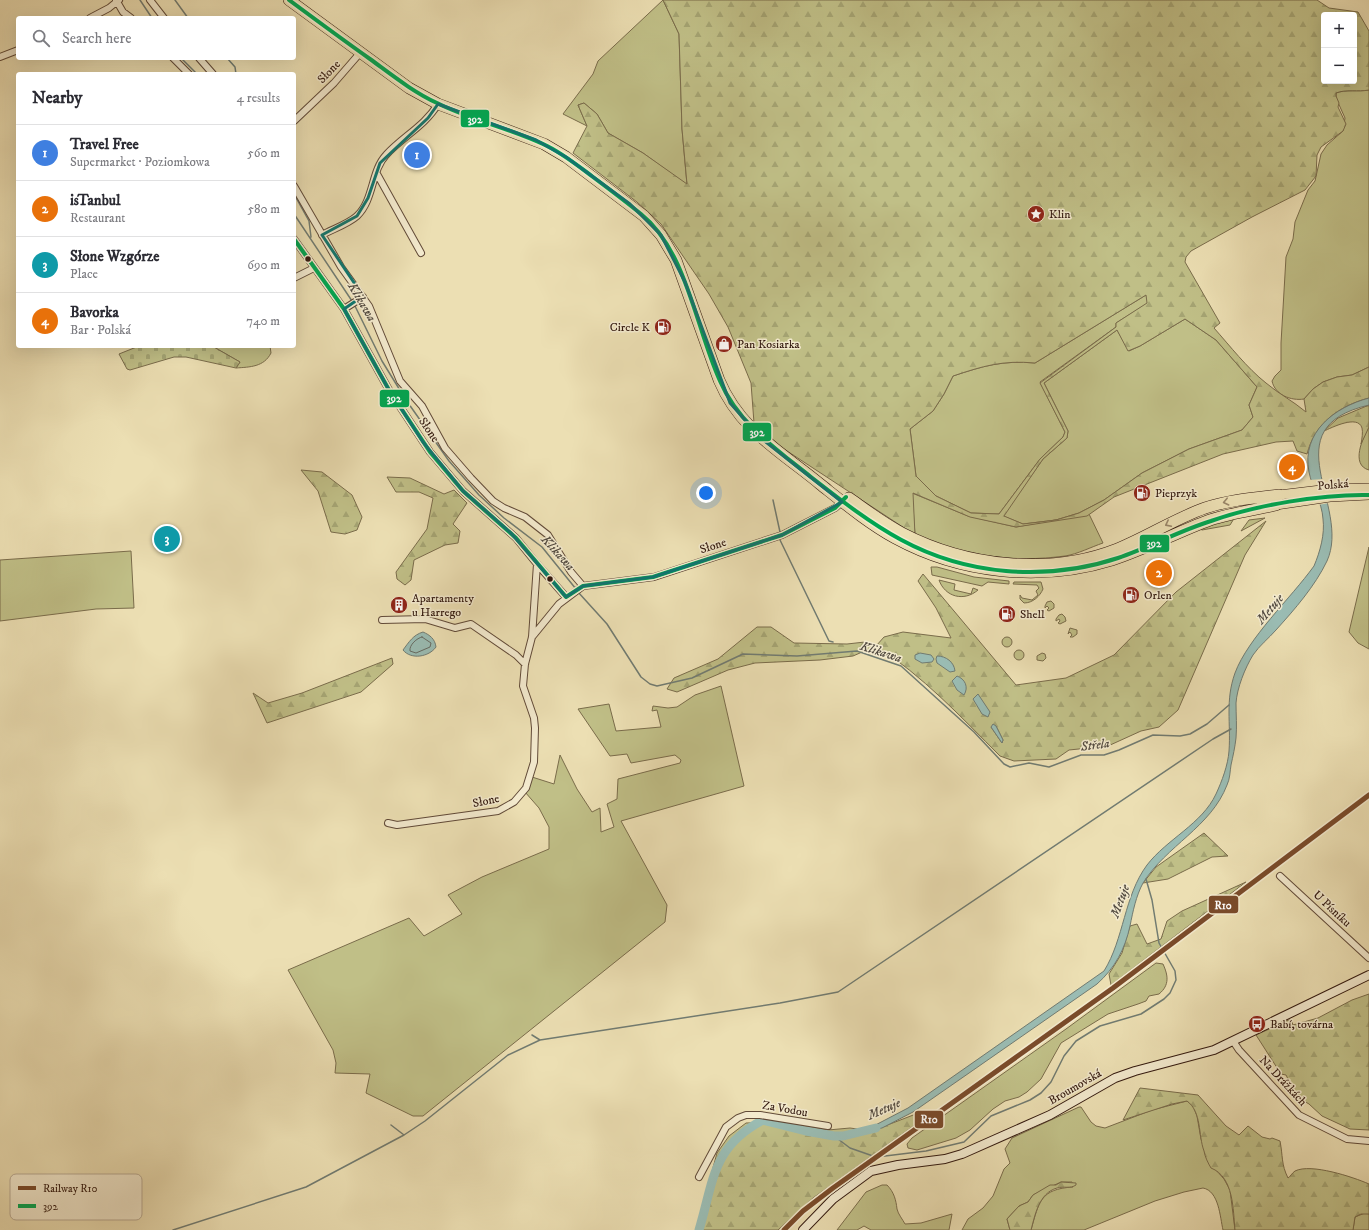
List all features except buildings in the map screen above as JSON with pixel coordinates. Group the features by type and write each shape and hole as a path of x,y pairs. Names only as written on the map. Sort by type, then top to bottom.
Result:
{"highway":[{"path":"289,0 405,86 438,104 517,132 552,148 630,204 648,221 665,241 676,260 716,371 730,403 744,421 762,439 844,499 888,534 925,552 975,567 1018,572 1062,570 1105,562 1165,540 1210,520 1249,511 1277,500"},
{"path":"844,499 890,526 938,548 970,558 997,562 1035,564 1079,560 1102,554 1130,543 1200,510 1226,502 1247,499 1277,500"},
{"path":"1247,499 1249,511"}],"main road":[{"name":"Polská","path":"1277,500 1369,488"},
{"name":"Polská","path":"1355,491 1369,495"},
{"name":"Broumovská","path":"804,1230 833,1198 871,1172 892,1166 945,1159 962,1154 1050,1115 1107,1082 1124,1074 1214,1050 1369,975"}],"street":[{"path":"150,0 162,16"},
{"path":"93,16 117,1 129,16"},
{"path":"0,57 16,51"},
{"name":"Słone","path":"296,119 334,83 360,53"},
{"path":"175,60 188,72"},
{"path":"201,60 211,72"},
{"path":"322,235 357,216 368,198 380,163 386,154 428,118 438,104"},
{"path":"377,174 421,253"},
{"path":"296,190 340,267 361,298 400,381 422,406 445,448 493,501 504,508 525,517 548,535 581,587"},
{"name":"Słone","path":"296,242 344,309 389,390 430,452 463,491 511,532 537,564 569,595"},
{"path":"296,277 314,268"},
{"path":"344,309 361,298"},
{"name":"Słone","path":"532,637 545,620 569,595 581,587 653,577 761,542 795,529 835,508 844,499"},
{"name":"Słone","path":"388,823 397,825 494,812 509,806 520,796 530,780 534,762 534,718 523,686 524,664 532,637 537,564"},
{"path":"382,620 426,619 455,628 471,624 516,655 524,664"},
{"name":"U Písníku","path":"1280,876 1369,958"},
{"name":"Na Drážkách","path":"1233,1041 1239,1050 1299,1115 1347,1139 1369,1141"},
{"name":"Za Vodou","path":"699,1177 726,1126 738,1118 746,1115 760,1115 828,1126"}],"highlighted area":[{"path":"438,104 536,140 566,157 630,204 661,235 685,282 730,403 762,439 842,502 782,535 653,577 583,586 566,597 511,533 463,491 423,442 389,390 344,309 363,296 322,235 357,216 368,198 380,163 428,118"}],"green space":[{"path":"663,0 679,34 682,129 687,185 643,153 608,133 597,114 584,103 578,105 587,126 563,114 593,74 598,61"},
{"path":"663,0 1317,0 1329,8 1358,12 1369,31 1369,90 1344,91 1336,93 1339,103 1338,107 1346,124 1343,131 1321,147 1317,155 1316,176 1305,190 1191,251 1186,257 1185,262 1220,323 1214,328 1245,364 1271,387 1306,412 1304,399 1313,389 1323,382 1337,377 1352,375 1369,367 1369,398 1358,401 1338,411 1330,417 1316,433 1307,454 1297,451 1293,441 1276,442 1223,454 1114,497 1087,516 1016,527 970,517 913,493 915,535 781,447 754,423 751,383 728,327 709,294 661,224 637,202 573,153 587,126 578,105 584,103 597,114 608,133 643,153 687,184 682,129 679,34","holes":["1146,295 1147,303 1116,323 1116,327 1040,383 1065,432 1063,437 1040,459 999,514 971,513 936,496 916,476 910,429 933,411 953,376 974,369 1003,363 1035,363","1185,319 1216,340 1257,387 1249,405 1253,417 1242,430 1189,449 1142,473 1104,500 1079,513 1056,520 1023,524 1004,516 1043,459 1067,438 1068,431 1044,383 1117,330 1128,351 1140,346"]},
{"path":"1369,90 1369,367 1352,375 1337,377 1323,382 1313,389 1304,399 1289,398 1276,390 1272,381 1281,370 1286,257 1293,239 1295,222 1308,190 1315,181 1321,154 1327,145 1343,131 1345,118 1336,98 1336,93 1344,91"},
{"path":"1146,295 1148,303 1116,323 1116,327 1040,382 1065,432 1063,437 1040,459 999,514 971,513 936,496 916,476 910,429 933,411 953,376 974,369 1003,363 1035,363"},
{"path":"1185,319 1216,340 1257,387 1249,405 1253,417 1242,430 1189,449 1142,473 1104,500 1079,513 1056,520 1023,524 1003,516 1043,459 1067,438 1068,431 1044,383 1117,330 1129,351"},
{"path":"134,348 216,348 240,362 236,368 186,357 174,357 130,370 127,369 119,354"},
{"path":"216,348 270,348 271,353 261,364 251,367 236,368 240,362"},
{"path":"1369,405 1369,427 1361,444 1362,428 1360,424 1355,422 1344,423 1324,431 1338,418"},
{"path":"1369,427 1369,470 1363,467 1360,463 1359,457 1361,444"},
{"path":"301,470 322,472 352,495 362,517 357,530 345,534 331,532 318,491"},
{"path":"387,477 410,478 444,494 454,490 467,503 453,524 460,531 458,543 445,545 414,560 411,580 405,585 397,579 396,572 427,529 433,498 419,492 396,492"},
{"path":"912,493 968,516 1016,527 1089,514 1103,543 1070,555 1045,558 1007,558 970,553 915,535"},
{"path":"1235,517 1230,525 1202,530 1199,528"},
{"path":"1265,518 1241,531 1249,520"},
{"path":"1266,521 1245,555 1178,710 1159,727 1141,731 1108,746 1069,750 1056,759 1014,761 1000,756 926,684 876,646 884,637 903,632 951,638 936,608 918,581 923,574 1016,685 1066,678 1114,655 1176,592","holes":["996,726 1003,740 1002,743 991,727"]},
{"path":"1369,547 1369,649 1358,643 1349,632"},
{"path":"131,551 134,608 96,609 0,621 0,560"},
{"path":"931,567 937,567 974,577 1009,581 1009,584 988,582 982,586 932,575"},
{"path":"939,580 955,584 954,590 971,594 973,588 978,590 973,594 967,596 956,596 950,594 942,586"},
{"path":"1014,582 1041,582 1043,589 1036,599 1024,603 1020,599 1020,595 1022,598 1032,600 1038,595 1036,591 1039,588 1037,585 1013,584"},
{"path":"1051,601 1054,604 1054,608 1049,611 1047,610 1049,608 1047,606 1045,608 1045,606 1047,602"},
{"path":"1062,614 1066,621 1060,624 1058,623 1060,621 1059,619 1056,621 1056,619"},
{"path":"757,627 771,627 794,643 847,644 865,642 876,646 853,656 820,660 755,663 728,670 677,692 667,689 674,678 718,659"},
{"path":"1070,628 1077,630 1077,634 1073,637 1070,637 1072,635 1070,632 1068,634"},
{"path":"1005,637 1009,637 1012,642 1009,647 1005,647 1002,644 1002,640"},
{"path":"1019,650 1024,655 1019,660 1014,655"},
{"path":"1042,653 1045,654 1046,658 1043,661 1037,660 1037,656"},
{"path":"392,658 393,664 361,692 267,723 253,693 268,703 302,693"},
{"path":"721,686 744,786 621,821 667,905 665,922 423,1116 413,1116 366,1093 370,1074 335,1073 336,1063 333,1050 288,970 409,918 424,936 462,914 448,895 482,877 549,849 549,827 539,808 525,792 530,785 532,777 554,784 560,755 577,789 592,812 600,808 601,832 614,827 607,804 617,799 618,779 680,763 681,760 675,755 631,763 627,754 610,756 578,709 609,704 616,731 661,727 657,710 652,711 653,706 668,708 677,707 695,695"},
{"path":"1204,833 1228,856 1212,857 1168,879 1143,883 1156,867"},
{"path":"1246,882 1111,985 1109,974 1122,953 1130,926 1137,924 1147,944 1161,939 1167,921 1182,911"},
{"path":"1156,963 1163,964 1167,976 1165,987 1159,994 1149,996 1146,1001 1108,1014 1061,1043 1041,1079 1019,1097 1005,1101 993,1109 970,1130 956,1138 917,1150 908,1148 907,1144 912,1138"},
{"path":"1369,994 1369,1130 1350,1129 1322,1116 1309,1104 1297,1097 1286,1075 1281,1074 1256,1035 1291,1019 1293,1025 1318,1018 1352,1000"},
{"path":"1140,1088 1198,1095 1226,1126 1239,1135 1248,1126 1262,1137 1280,1141 1283,1164 1288,1178 1295,1171 1311,1169 1332,1172 1369,1184 1369,1214 1361,1214 1355,1217 1353,1230 1235,1230 1233,1204 1228,1186 1219,1172 1211,1168 1207,1160 1202,1145 1199,1124 1192,1106 1187,1101 1172,1104 1123,1120"},
{"path":"1187,1101 1193,1106 1197,1116 1201,1139 1216,1170 1224,1179 1230,1190 1235,1230 1223,1230 1216,1199 1208,1190 1203,1188 1155,1201 1084,1230 1031,1230 1039,1205 1047,1194 1062,1188 1073,1187 1072,1182 1061,1182 1033,1195 1028,1202 1019,1206 1007,1219 1010,1230 962,1230 968,1219 983,1208 993,1196 1004,1169 1010,1163 1005,1149 1012,1138 1079,1107 1081,1107 1091,1122 1096,1126 1105,1128 1152,1110"},
{"path":"921,1112 926,1117 813,1198 778,1230 696,1230 717,1153 729,1136 746,1123 785,1122 828,1130 850,1128 872,1131"},
{"path":"1061,1182 1076,1183 1076,1185 1057,1188 1046,1195 1039,1205 1031,1230 1010,1230 1007,1219 1019,1206 1028,1202 1033,1195 1050,1185 1056,1185"},
{"path":"882,1185 887,1185 893,1193 899,1215 905,1224 921,1223 952,1214 949,1230 871,1230 864,1226 857,1230 837,1230 866,1192"},
{"path":"1365,1213 1369,1214 1369,1230 1353,1230 1355,1217"}],"water":[{"path":"1369,398 1369,405 1340,416 1324,431 1319,450 1320,471 1330,517 1332,539 1327,561 1317,579 1304,597 1255,652 1244,672 1236,703 1235,748 1227,785 1220,800 1210,813 1164,858 1143,883 1137,898 1125,943 1114,965 1097,984 913,1112 882,1128 864,1131 908,1108 1104,971 1111,959 1133,890 1139,877 1147,865 1164,847 1202,814 1210,805 1216,794 1227,762 1230,693 1235,673 1241,660 1260,632 1305,578 1316,561 1323,537 1323,519 1321,507 1310,478 1308,458 1310,445 1323,423 1333,415 1356,402"},
{"path":"423,632 430,636 435,642 436,647 429,653 420,656 406,653 403,650 409,642"},
{"path":"920,653 931,655 934,659 932,662 922,663 915,659 915,655"},
{"path":"937,656 949,660 955,671 950,672 937,663"},
{"path":"957,676 964,681 966,686 964,695 957,690 952,681"},
{"path":"978,694 990,712 988,717 982,714 973,699"},
{"path":"993,724 996,726 1003,740 1002,743 991,727"}],"pier":[{"path":"1323,479 1329,503 1318,505 1309,480"}],"waterway":[{"name":"Klikawa","path":"140,0 151,16"},
{"path":"175,0 187,16"},
{"name":"Klikawa","path":"183,60 195,72"},
{"path":"229,60 235,67 236,72"},
{"path":"296,198 309,221 311,237"},
{"name":"Klikawa","path":"296,217 352,301"},
{"name":"Klikawa","path":"354,304 382,361 406,400 449,461 479,495 504,518 542,547 576,589"},
{"path":"773,500 780,532"},
{"path":"780,540 829,641 833,642"},
{"name":"Klikawa","path":"578,592 607,624 641,677 650,684 657,686 692,678 743,654 797,656 857,651 901,666 974,732 1004,764 1010,767 1029,763 1049,767 1081,755 1104,755 1153,735 1180,736 1190,734 1207,724 1229,705"},
{"path":"173,1230 306,1187 404,1135 425,1121 508,1055 540,1040 780,1003 838,992 1213,739 1231,729"},
{"path":"877,1157 926,1151 964,1142 991,1116 1030,1100 1041,1093 1051,1082 1064,1056 1076,1041 1100,1026 1141,1014 1164,999 1170,993 1176,980 1175,971 1159,943 1152,900 1146,879"},
{"path":"532,1035 540,1040"},
{"name":"Metuje","path":"699,1230 712,1180 724,1153 746,1130 763,1120 806,1131 834,1136 843,1136 876,1128"},
{"path":"391,1125 404,1135"},
{"path":"834,1136 850,1148 873,1156"}],"rail line":[{"name":"R10","path":"784,1230 803,1211 833,1188 1113,988 1369,795"}],"transit line":[{"name":"392","path":"289,0 395,77 428,99 450,109 517,133 550,147 575,163 641,214 657,230 680,269 720,381 737,410 747,422 785,456 834,495 878,526 901,540 924,551 949,560 976,567 1020,572 1063,570 1091,566 1118,558 1199,525 1229,515 1268,505 1331,496 1369,495"},
{"name":"392","path":"296,242 344,309 389,390 430,452 463,491 516,538 566,597 583,586 653,577 782,535 835,508 846,497"}],"place":[{"name":"Travel Free","path":"417,155"},
{"name":"Klin","path":"1036,214"},
{"name":"Circle K","path":"663,327"},
{"name":"Pan Kosiarka","path":"724,344"},
{"name":"Bavorka","path":"1292,467"},
{"name":"Pieprzyk","path":"1142,493"},
{"name":"Słone Wzgórze","path":"167,539"},
{"name":"isTanbul","path":"1159,573"},
{"name":"Orlen","path":"1131,595"},
{"name":"Apartamenty u Harrego","path":"399,605"},
{"name":"Shell","path":"1007,614"},
{"name":"Babí, továrna","path":"1257,1024"}],"water label":[{"name":"Střela","path":"1095,745"}]}
